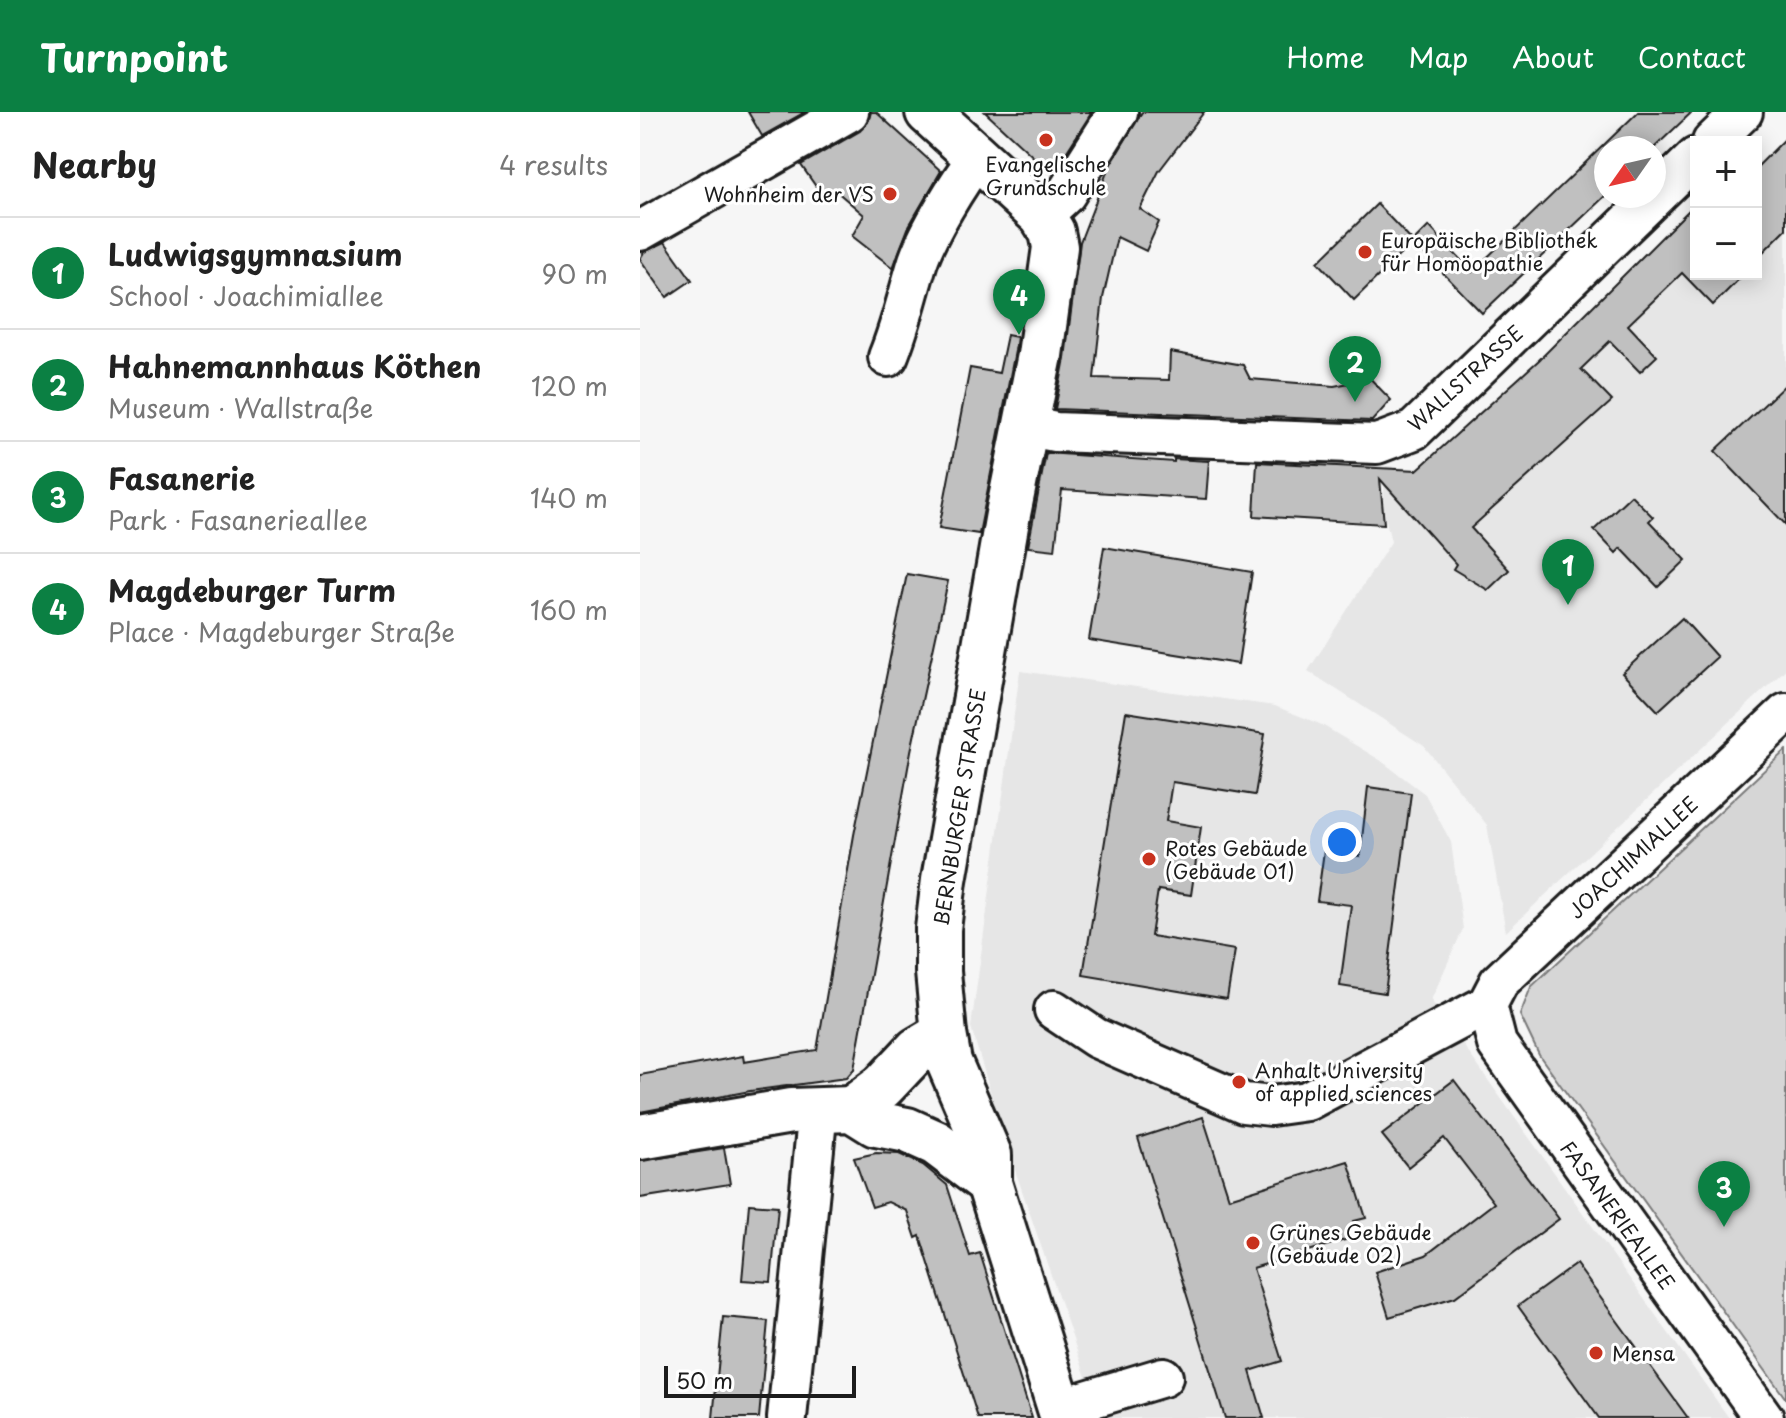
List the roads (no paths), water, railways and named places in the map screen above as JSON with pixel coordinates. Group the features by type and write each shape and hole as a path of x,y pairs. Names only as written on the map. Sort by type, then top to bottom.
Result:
{"main road":[{"path":"928,112 1042,216"},
{"name":"BERNBURGER STRASSE","path":"1042,216 1052,232 1055,247 1040,355 1008,514 944,880 938,929 938,972 949,1062 989,1155 989,1183 1062,1413"},
{"path":"835,1109 883,1086 917,1050 944,1034"},
{"path":"640,1137 791,1111 835,1109 876,1124 907,1130 936,1143 989,1183"}],"street":[{"path":"640,231 849,112"},
{"path":"1042,216 1066,194 1118,112"},
{"path":"1718,136 1743,112"},
{"path":"888,357 901,325 919,258 963,176 978,157"},
{"name":"WALLSTRASSE","path":"1025,426 1055,432 1377,444 1414,430 1690,163"},
{"name":"JOACHIMIALLEE","path":"1487,1005 1499,982 1786,713"},
{"path":"1054,1010 1096,1038 1244,1103 1271,1106 1307,1101 1487,1005"},
{"name":"FASANERIEALLEE","path":"1487,1005 1497,1044 1764,1418"},
{"path":"787,1418 835,1109"},
{"path":"1062,1413 1163,1377"}],"place":[{"name":"Evangelische Grundschule","path":"1046,140"},
{"name":"Wohnheim der VS","path":"890,194"},
{"name":"Europäische Bibliothek für Homöopathie","path":"1365,252"},
{"name":"Magdeburger Turm","path":"1019,335"},
{"name":"Hahnemannhaus Köthen","path":"1355,402"},
{"name":"Ludwigsgymnasium","path":"1568,605"},
{"name":"Rotes Gebäude (Gebäude 01)","path":"1149,859"},
{"name":"Anhalt University of applied sciences","path":"1239,1082"},
{"name":"Fasanerie","path":"1724,1227"},
{"name":"Grünes Gebäude (Gebäude 02)","path":"1253,1243"},
{"name":"Mensa","path":"1596,1353"}]}
